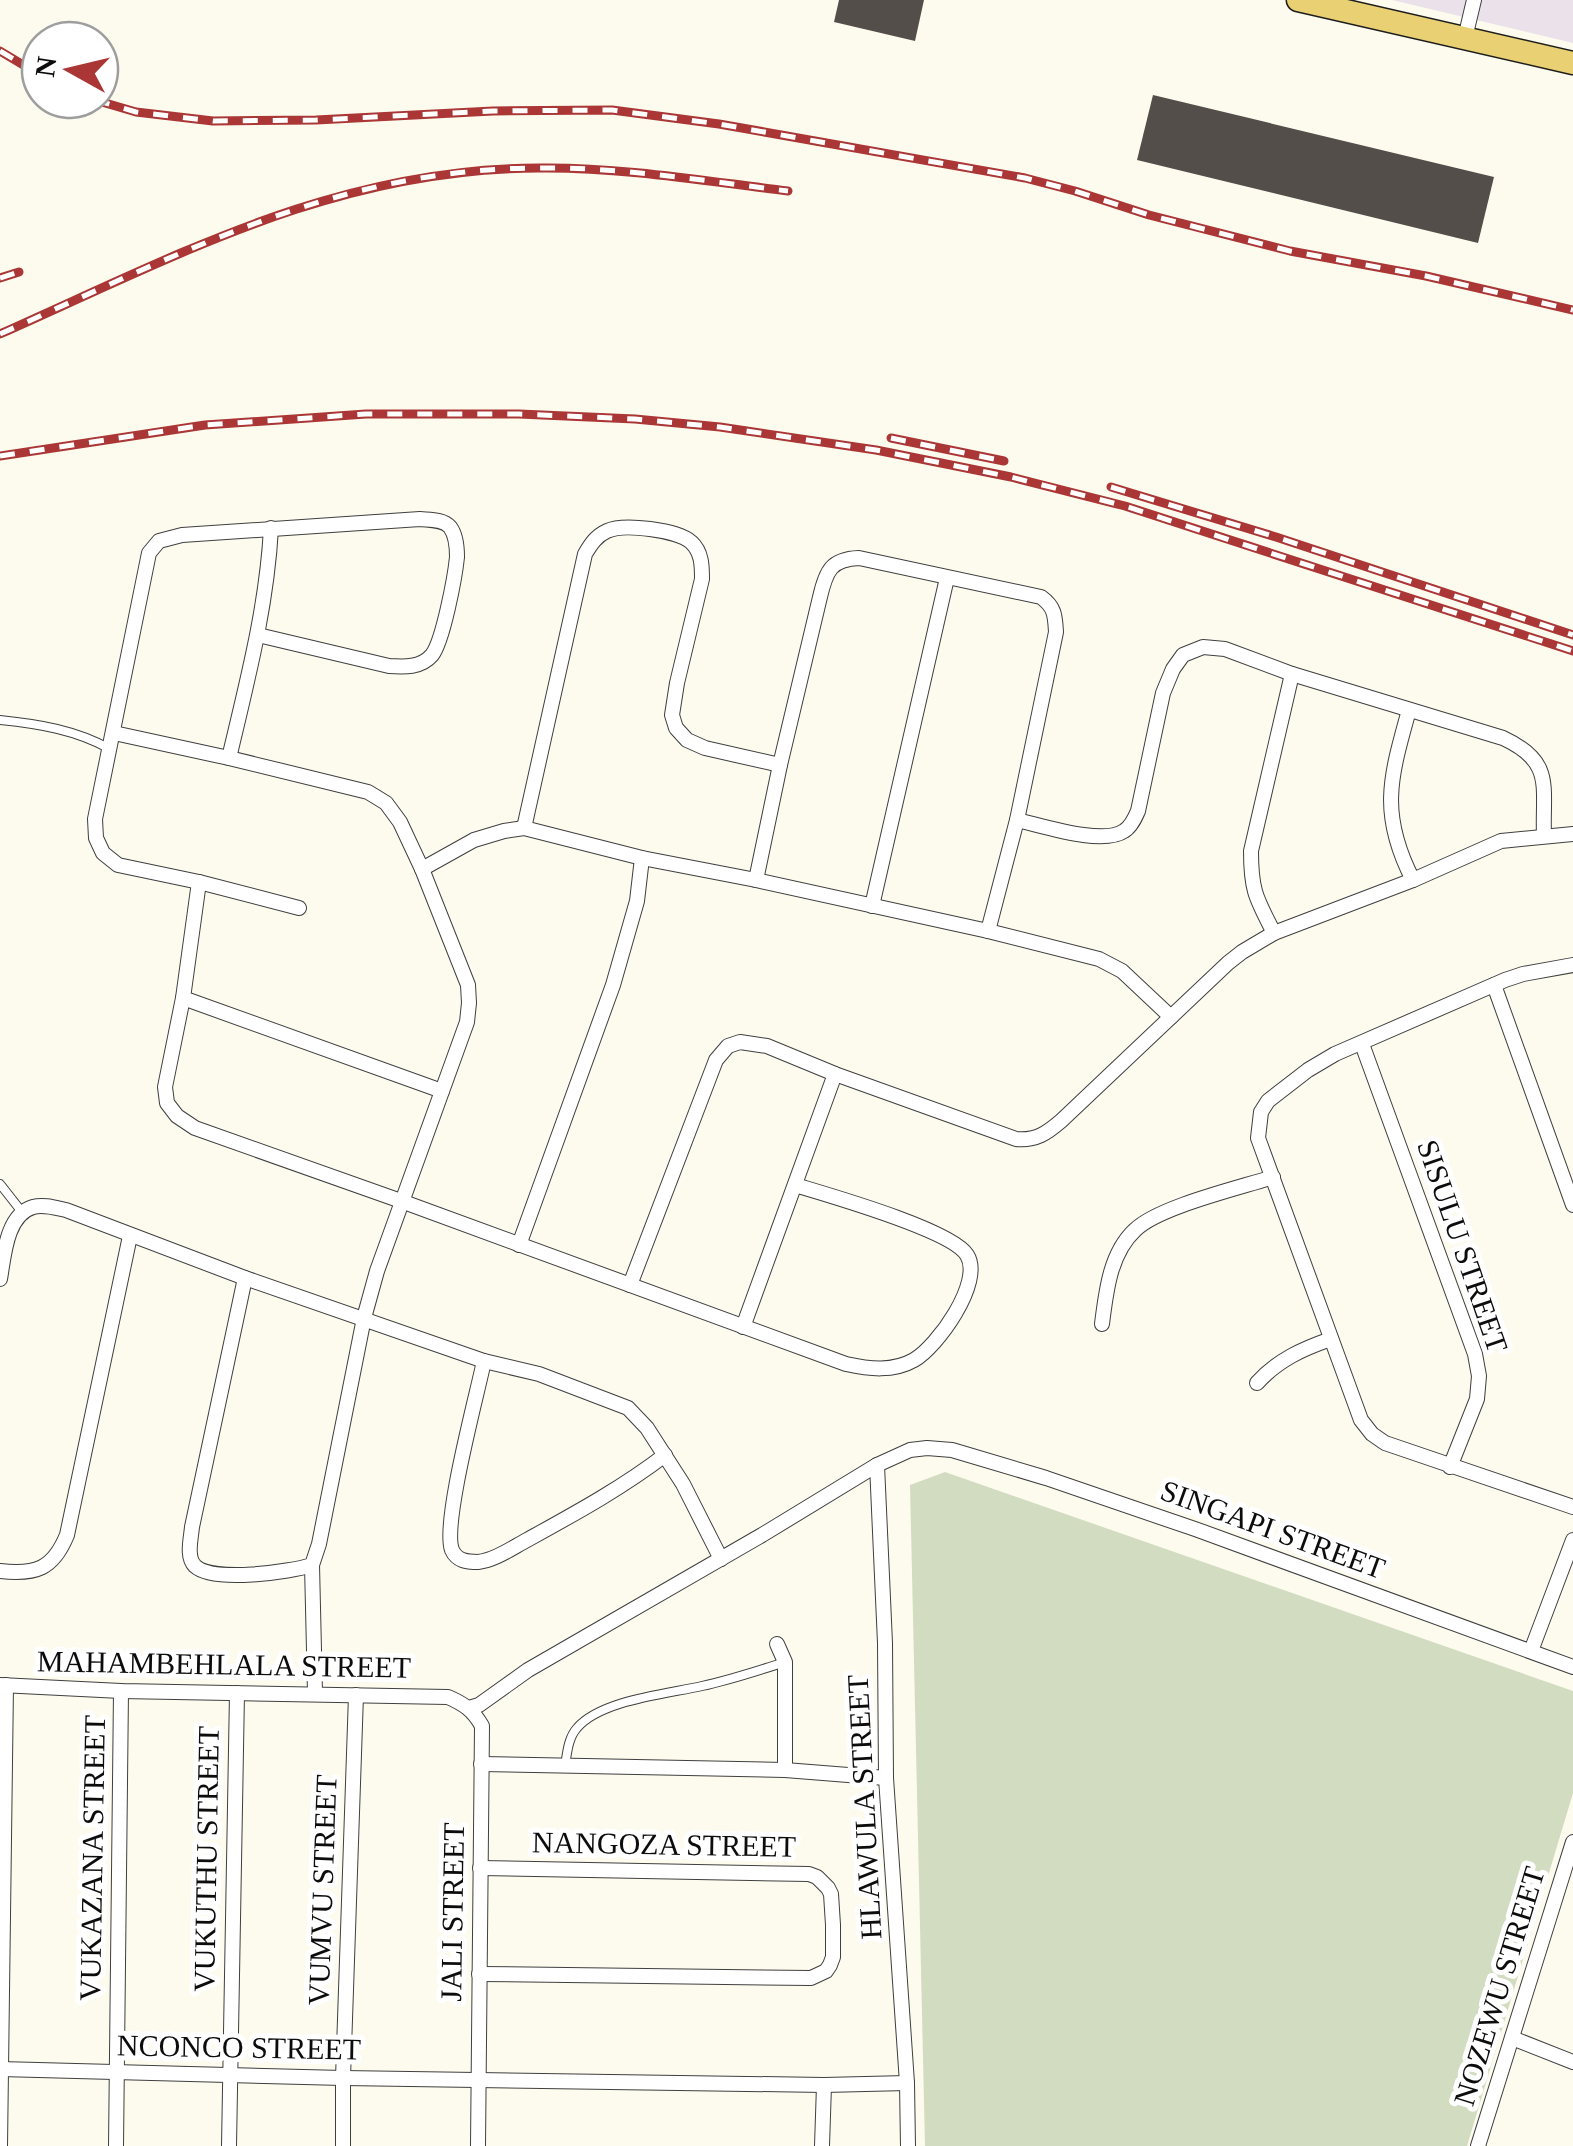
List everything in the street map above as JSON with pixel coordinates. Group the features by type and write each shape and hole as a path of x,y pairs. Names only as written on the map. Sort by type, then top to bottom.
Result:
{"main road":[{"path":"1298,0 1573,63"}],"street":[{"path":"1465,38 1474,0"},
{"path":"258,635 410,668 430,658 440,640 456,539 441,521 420,519 182,535 153,546 95,819 96,838 103,853 118,865 299,908"},
{"path":"229,758 258,635 271,528"},
{"path":"524,828 586,554 594,540 618,528 640,528 683,538 699,553 702,579 677,684 672,715 676,728 687,740 705,748 780,765"},
{"path":"756,880 822,586 835,563 844,558 859,558 1041,597 1056,614 1056,632 1017,820 988,931"},
{"path":"872,906 947,578"},
{"path":"1017,820 1092,835 1110,836 1125,831 1138,810 1163,693 1173,669 1183,655 1202,647 1226,649 1522,747 1540,766 1544,836"},
{"path":"1274,933 1254,894 1251,851 1292,674"},
{"path":"1409,710 1394,767 1390,801 1392,829 1412,880"},
{"path":"114,733 368,792 386,803 400,822 422,869 468,985 467,1022 376,1271 364,1318 312,1565 315,1693"},
{"path":"422,869 474,840 524,828 642,858 988,931 1099,960 1122,971 1170,1017"},
{"path":"630,1285 716,1060 728,1046 740,1042 767,1046 1016,1139 1035,1138 1062,1120 1206,982 1242,952 1274,933 1501,841 1573,834"},
{"path":"519,1245 614,984 637,901 642,858"},
{"path":"199,882 183,998 165,1087 167,1103 177,1116 196,1128 846,1364 879,1369 914,1360 934,1344 954,1316 966,1291 971,1265 968,1256 929,1230 796,1184"},
{"path":"1573,965 1523,974 1336,1054 1268,1100 1261,1112 1258,1138 1361,1420 1372,1434 1384,1443 1450,1467 1573,1507"},
{"path":"1494,985 1573,1205"},
{"path":"183,998 442,1091"},
{"name":"SISULU STREET","path":"1362,1044 1475,1354 1477,1398 1450,1467"},
{"path":"743,1327 835,1074"},
{"path":"1102,1324 1110,1272 1136,1228 1167,1211 1272,1177"},
{"path":"0,1279 12,1226 34,1207 48,1206 245,1278 484,1361 540,1374 628,1408 648,1428 683,1484 721,1559"},
{"path":"0,1571 34,1571 50,1563 60,1553 67,1535 130,1236"},
{"path":"245,1278 192,1528 191,1562 197,1568 226,1575 312,1565"},
{"path":"1257,1384 1289,1356 1331,1339"},
{"path":"484,1361 450,1528 450,1547 465,1561 482,1562 515,1546 665,1456"},
{"name":"SINGAPI STREET","path":"877,1465 910,1450 952,1450 1177,1523 1573,1667"},
{"path":"469,1708 877,1465"},
{"name":"HLAWULA STREET","path":"877,1465 886,1778 908,2146"},
{"path":"1531,1651 1573,1540"},
{"path":"777,1644 784,1662 785,1770"},
{"path":"0,2146 3,1685"},
{"name":"MAHAMBEHLALA STREET","path":"3,1685 122,1691 448,1696 469,1708"},
{"name":"VUKAZANA STREET","path":"116,2146 122,1691"},
{"name":"VUKUTHU STREET","path":"229,2146 237,1693"},
{"name":"VUMVU STREET","path":"343,2146 356,1695"},
{"name":"JALI STREET","path":"469,1708 482,1726 478,2146"},
{"path":"481,1764 785,1770 886,1778"},
{"name":"NOZEWU STREET","path":"1478,2146 1570,1866 1573,1842"},
{"name":"NANGOZA STREET","path":"479,1974 811,1978 826,1971 833,1957 831,1894 824,1882 809,1874 480,1868"},
{"path":"1512,2038 1573,2062"},
{"name":"NCONCO STREET","path":"1,2069 343,2078 907,2083"},
{"path":"822,2146 824,2085"}],"lane":[{"path":"0,720 56,728 110,749"},
{"path":"0,1184 23,1214"},
{"path":"565,1766 577,1728 608,1709 784,1662"}],"shaded area":[{"path":"1392,0 1573,0 1573,43"}],"green space":[{"path":"945,1472 1573,1691 1573,1793 1467,2146 925,2146 910,1485"}],"building":[{"path":"839,0 924,0 915,41 834,22"},
{"path":"1153,95 1494,177 1478,243 1137,160"}],"railway":[{"path":"0,51 20,63"},
{"path":"120,107 213,121 612,110 719,124 1025,178 1290,251 1426,276 1573,310"},
{"path":"0,334 261,221 395,183 465,172 570,168 788,191"},
{"path":"0,278 19,272"},
{"path":"0,456 205,425 366,414 519,414 720,427 876,450 1011,477 1125,506 1573,651"},
{"path":"891,438 1004,461"},
{"path":"1111,487 1573,635"}]}
